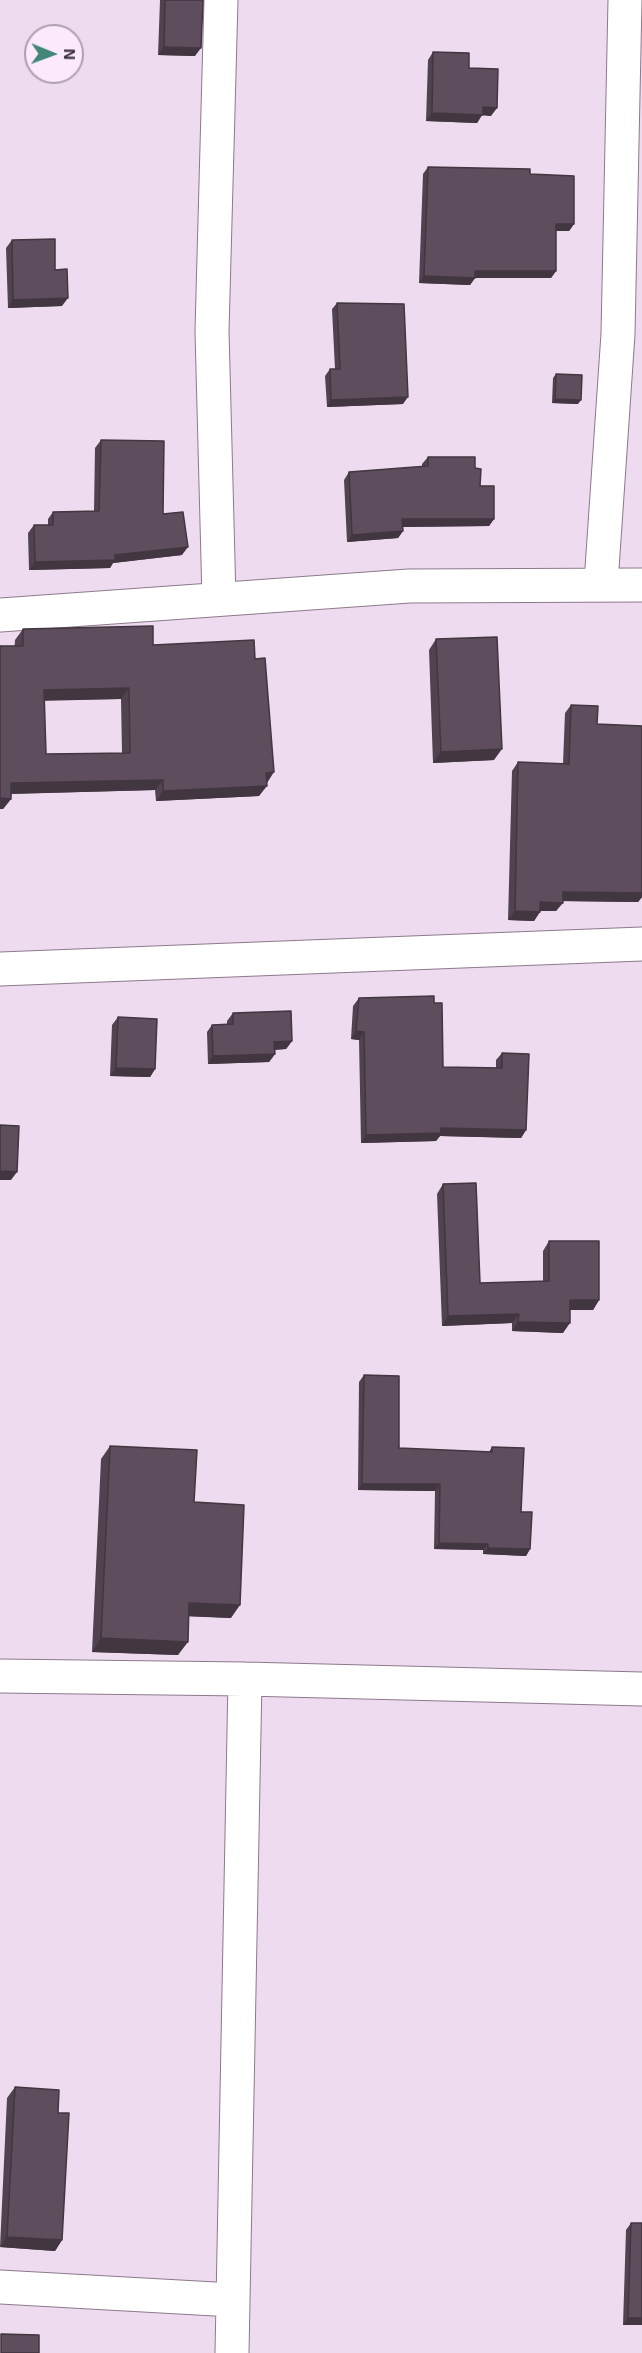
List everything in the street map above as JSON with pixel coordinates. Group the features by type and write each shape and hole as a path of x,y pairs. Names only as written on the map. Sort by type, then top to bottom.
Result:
{"street":[{"path":"219,599 212,331 221,0"},
{"path":"601,584 618,334 625,0"},
{"path":"0,615 409,586 642,585"},
{"path":"0,969 642,944"},
{"path":"0,1676 245,1679 642,1689"},
{"path":"232,2353 245,1679"},
{"path":"0,2287 233,2300"}],"building":[{"path":"165,0 203,0 201,48 164,47"},
{"path":"433,52 469,53 469,68 498,69 497,108 483,107 483,115 432,113"},
{"path":"428,167 530,169 530,174 574,176 574,224 556,224 556,271 475,271 475,278 424,276"},
{"path":"55,239 55,270 67,269 68,298 13,300 12,240"},
{"path":"337,303 404,304 408,397 331,400 330,369 340,369"},
{"path":"556,374 582,375 581,400 555,399"},
{"path":"101,440 164,441 163,514 183,512 188,547 115,555 115,560 35,562 34,525 53,525 53,512 99,511"},
{"path":"428,457 475,457 475,468 481,469 480,486 494,486 494,519 402,519 403,531 352,535 349,472 428,466"},
{"path":"153,626 153,645 254,640 255,659 265,658 274,772 266,773 267,786 163,791 163,780 11,783 11,799 0,798 0,646 23,646 23,629","holes":["129,688 130,753 46,754 44,690"]},
{"path":"497,637 502,749 441,752 436,639"},
{"path":"571,705 598,706 597,724 642,726 642,893 563,892 563,903 540,902 540,912 515,911 518,762 569,764"},
{"path":"434,996 434,1003 442,1003 443,1067 502,1068 502,1053 529,1054 526,1130 441,1128 441,1133 366,1135 364,1032 356,1031 359,998"},
{"path":"291,1011 292,1041 274,1042 275,1054 213,1056 212,1025 233,1024 233,1013"},
{"path":"118,1017 157,1019 155,1069 116,1068"},
{"path":"0,1125 19,1126 17,1172 0,1171"},
{"path":"476,1183 480,1283 549,1281 549,1241 599,1241 599,1300 570,1300 570,1323 518,1322 519,1314 448,1316 443,1184"},
{"path":"364,1375 399,1376 399,1448 492,1452 492,1447 524,1448 521,1512 532,1512 530,1549 488,1548 488,1544 439,1543 440,1484 362,1484"},
{"path":"110,1446 197,1450 194,1502 244,1505 240,1605 189,1603 188,1642 101,1638"},
{"path":"15,2087 59,2090 58,2113 69,2113 62,2240 7,2237"},
{"path":"631,2223 642,2223 642,2318 628,2318"},
{"path":"1,2334 39,2335 39,2353 1,2353"}]}
